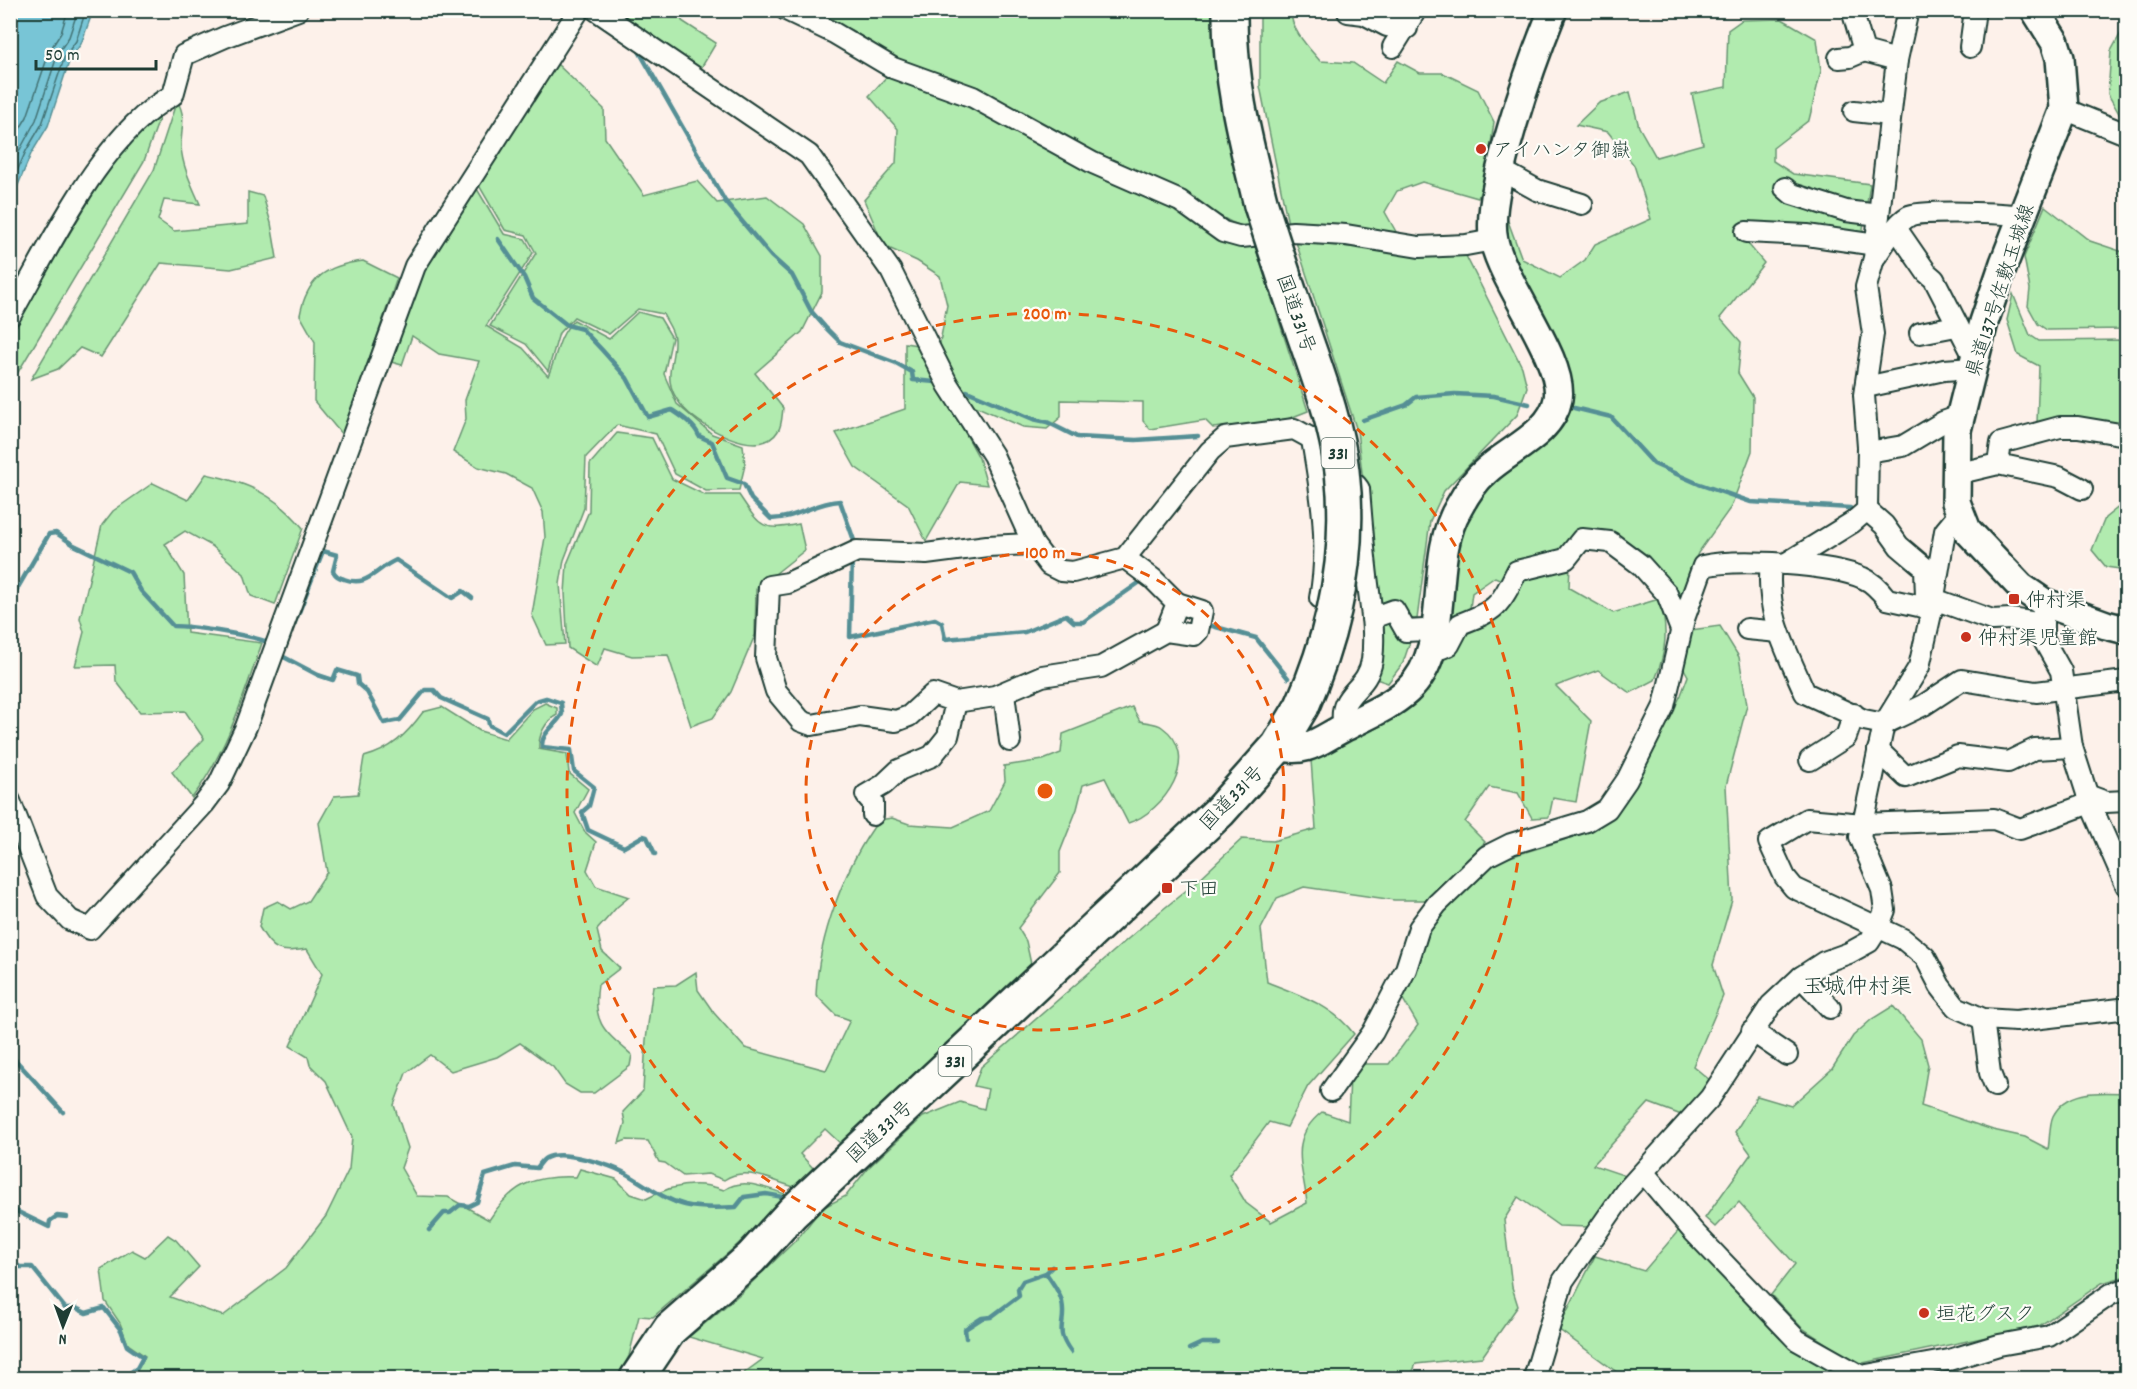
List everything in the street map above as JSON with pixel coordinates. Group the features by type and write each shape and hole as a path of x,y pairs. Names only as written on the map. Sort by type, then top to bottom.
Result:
{"highway":[{"name":"国道331号","path":"637,1378 670,1329 751,1258 792,1212 1220,812 1278,746 1302,706 1326,645 1341,582 1344,548 1342,470 1323,389 1261,205 1238,114 1232,70 1230,10"}],"main road":[{"path":"1278,746 1300,750 1385,707 1408,690 1420,675 1432,642 1444,544 1452,517 1485,471 1547,423 1558,399 1557,375 1510,285 1493,240 1495,195 1536,51 1553,10"},
{"name":"県道137号佐敷玉城線","path":"2035,10 2055,42 2060,58 2064,109 1984,322 1957,430 1956,474 1959,514 1967,530 2043,613 2127,630"}],"street":[{"path":"10,316 111,147 142,116 173,95 184,55 298,10"},
{"path":"10,801 47,896 70,920 90,929 204,804 219,784 246,727 415,266 579,10"},
{"path":"596,10 808,155 891,271 948,385 993,455 1033,544 1049,565 1061,571 1089,569 1125,558 1210,450 1225,438 1294,429 1325,446 1359,489 1372,618 1372,658 1369,676 1349,695 1342,709 1344,727"},
{"path":"786,10 834,33 893,68 974,97 1093,163 1180,201 1223,232 1241,237 1293,232 1346,234 1419,247 1466,245 1493,240"},
{"path":"1852,10 1863,51"},
{"path":"1908,10 1897,60 1875,252 1866,287 1873,334 1864,420 1868,452 1868,510 1884,525 1899,546 1925,568 1931,606"},
{"path":"1970,47 1975,10"},
{"path":"1348,12 1364,14 1387,26 1411,19"},
{"path":"1393,47 1411,19"},
{"path":"1839,58 1851,57 1863,51 1897,60"},
{"path":"2064,109 2127,134"},
{"path":"1854,111 1890,115"},
{"path":"1502,170 1537,190 1582,204"},
{"path":"1785,188 1792,194 1846,211 1879,215"},
{"path":"1875,252 1911,215 2004,212 2022,216"},
{"path":"1866,387 1974,363 1934,279 1927,273 1896,228"},
{"path":"1746,232 1807,235 1875,252"},
{"path":"1920,333 1956,326"},
{"path":"1868,452 1903,446 1943,422 1960,416"},
{"path":"1998,464 2001,443 2060,427 2078,427 2127,435"},
{"path":"1302,665 1315,625 1324,578 1323,505 1312,440"},
{"path":"1956,474 1998,464 2059,477 2082,489"},
{"path":"1868,510 1853,522 1778,564 1768,586 1775,626 1805,693 1864,720 1884,724 1924,705 1962,680 2036,692 2127,681"},
{"path":"1534,1378 1563,1281 1619,1200 1710,1098 1771,1005 1801,976 1824,962 1850,953 1869,942 1878,928 1885,910 1882,890 1860,837 1884,724 1919,667 1945,531 1959,514"},
{"path":"1372,618 1394,610 1406,631 1424,630 1432,642 1442,648 1449,645 1460,624 1485,615 1501,603 1517,571 1566,559 1582,539 1611,542 1641,565 1666,594 1681,630"},
{"path":"1033,544 987,546 926,555 857,551 788,583 769,586 766,658 777,691 801,721 812,725 860,716 896,721 909,716 933,694 956,702 996,696 1042,676 1101,667 1166,631 1194,635 1198,631 1202,611 1177,603 1153,579 1125,558"},
{"path":"1331,1091 1373,1032 1406,969 1419,928 1437,904 1487,855 1511,844 1587,821 1606,808 1627,780 1664,706 1681,630 1703,566 1720,562 1778,564 1862,578 1879,588 1887,599 1992,620 2043,613 2043,639 2061,671 2072,747 2089,799 2127,885"},
{"path":"1166,631 1177,603"},
{"path":"1747,630 1779,632"},
{"path":"1004,693 1010,741"},
{"path":"873,815 873,803 866,795 884,785 899,770 932,756 948,736 956,702"},
{"path":"1810,760 1846,737 1854,714"},
{"path":"1878,750 1906,777 1958,756 2008,762 2035,749 2072,747"},
{"path":"2124,1003 2016,1021 1983,1019 1956,1007 1940,986 1925,957 1903,939 1794,888 1785,877 1769,842 1807,819 1863,824 1994,819 2020,829 2089,799 2106,802 2127,801"},
{"path":"1801,976 1830,1008"},
{"path":"1983,1019 1990,1073 1995,1086"},
{"path":"1752,1031 1787,1055"},
{"path":"1644,1173 1693,1231 1797,1340 1861,1376 1949,1360 1999,1345 2049,1336 2111,1294 2127,1289"}],"green space":[{"path":"618,11 681,11 682,21 716,43 700,70"},
{"path":"806,11 1218,11 1219,79 1228,142 1249,229 1231,222 1130,168 901,61 851,30"},
{"path":"1260,11 1291,11 1297,31 1320,61 1353,63 1383,83 1398,61 1420,73 1443,73 1478,90 1494,122 1487,172 1478,198 1422,182 1397,191 1385,212 1399,237 1349,225 1288,224 1260,86"},
{"path":"1782,19 1817,39 1821,71 1809,120 1773,148 1773,161 1793,174 1870,184 1862,235 1747,221 1739,233 1764,263 1720,318 1741,342 1738,373 1753,397 1752,451 1731,507 1698,553 1678,602 1646,560 1577,534 1559,552 1504,581 1495,577 1472,593 1470,608 1456,620 1447,638 1446,564 1471,506 1496,476 1562,418 1503,242 1505,213 1522,259 1560,278 1585,260 1595,244 1651,219 1634,165 1608,132 1576,125 1599,103 1630,92 1639,127 1656,157 1703,144 1692,94 1726,87 1728,30 1742,20"},
{"path":"2126,24 2126,126 2108,94 2111,51"},
{"path":"556,63 604,109 605,138 644,195 697,181 717,203 767,196 804,224 822,256 822,292 802,332 755,373 783,408 779,429 769,440 757,443 743,442 728,437 700,422 681,405 671,387 670,379 674,336 663,314 638,309 609,334 574,317 559,333 548,371 526,344 490,326 536,253 526,235 505,230 477,182"},
{"path":"890,73 965,103 1178,206 1205,229 1228,244 1255,246 1308,411 1285,420 1213,428 1205,420 1150,429 1143,421 1143,402 1061,400 1061,417 1047,429 1023,427 966,402 938,353 947,305 940,276 917,261 884,246 864,200 896,163 898,129 869,96"},
{"path":"177,100 183,118 181,146 183,161 200,204 164,200 158,220 174,231 248,224 248,192 263,196 271,223 277,258 231,269 161,263 101,357 80,348 58,369 31,379 154,170"},
{"path":"162,111 144,161 11,384 11,332 115,157"},
{"path":"474,184 504,234 525,239 533,253 486,326 523,348 548,376 561,339 574,320 609,339 638,312 660,318 672,338 664,374 677,404 712,434 743,445 745,465 739,490 706,491 675,474 656,434 617,425 586,457 584,508 564,560 560,584 565,644 546,645 532,615 545,537 543,512 532,488 506,474 478,467 453,452 466,419 465,400 479,361 439,354 412,336 402,365 384,360 410,293"},
{"path":"2045,206 2090,241 2126,253 2126,329 2047,330 2038,324 2028,306 2030,289 2024,257"},
{"path":"1296,242 1423,254 1464,252 1522,367 1527,387 1517,415 1444,491 1430,521 1417,619 1409,619 1396,600 1378,605 1357,431"},
{"path":"363,261 397,278 343,436 314,401 315,342 300,315 308,292 321,276 339,266"},
{"path":"2013,294 2030,335 2039,341 2126,340 2126,426 2072,419 2037,423 2039,366 2018,355 2007,320"},
{"path":"905,343 917,345 979,458 987,485 960,482 926,541 908,505 855,467 836,433 905,409"},
{"path":"617,433 652,438 672,479 705,495 739,495 757,520 769,527 799,524 805,550 756,589 755,635 731,692 713,718 691,726 668,655 632,656 605,648 597,667 568,648 565,593 567,564 589,511 590,464"},
{"path":"206,474 235,481 271,498 293,516 303,528 275,605 251,596 244,574 212,546 185,531 165,544 184,575 187,633 262,643 225,743 192,798 172,772 204,739 185,711 140,712 116,681 115,665 75,666 84,632 80,618 102,525 113,511 153,483 188,500"},
{"path":"2126,501 2126,570 2106,567 2092,550 2105,518"},
{"path":"1570,565 1569,588 1613,613 1659,599 1664,620 1665,640 1662,660 1655,680 1630,693 1598,670 1556,686 1591,721 1576,802 1553,798 1549,817 1532,818 1518,793 1489,787 1465,822 1485,842 1429,900 1394,900 1304,887 1277,898 1261,929 1267,982 1326,1008 1354,1034 1308,1086 1287,1127 1269,1122 1229,1175 1246,1203 1271,1222 1307,1203 1300,1154 1301,1143 1311,1122 1322,1112 1348,1121 1350,1077 1362,1064 1389,1064 1418,1025 1401,996 1426,931 1447,905 1494,862 1564,840 1607,820 1640,778 1681,695 1688,676 1683,667 1691,630 1720,626 1739,657 1747,705 1726,786 1732,900 1713,965 1723,996 1693,1066 1711,1081 1684,1116 1649,1103 1593,1165 1629,1177 1589,1227 1559,1226 1518,1197 1504,1220 1512,1287 1518,1306 1482,1357 1416,1364 1410,1378 737,1378 763,1359 689,1337 741,1293 797,1239 822,1208 846,1196 868,1168 923,1117 960,1102 984,1109 988,1089 974,1086 981,1067 1194,884 1242,839 1273,841 1316,829 1311,760 1397,712 1435,653 1499,614 1518,591 1523,578"},
{"path":"1391,617 1410,642 1403,663 1388,683 1376,679 1378,623"},
{"path":"545,703 557,708 557,715 543,729 539,749 567,754 569,773 588,789 575,813 585,832 596,842 587,870 596,886 629,897 597,930 602,951 620,968 598,985 597,1009 607,1032 632,1055 630,1066 594,1093 580,1093 565,1084 553,1067 520,1043 497,1057 451,1071 430,1055 406,1073 394,1105 408,1148 401,1168 417,1196 448,1197 489,1220 506,1198 525,1184 548,1178 576,1177 580,1169 616,1179 631,1194 646,1199 675,1187 694,1185 724,1190 740,1184 748,1184 789,1195 735,1247 653,1317 639,1316 629,1356 617,1378 124,1378 137,1371 145,1356 128,1344 120,1323 105,1301 101,1269 132,1250 145,1257 168,1235 176,1240 199,1267 170,1297 223,1316 286,1268 326,1216 349,1169 352,1137 326,1081 310,1065 308,1057 290,1046 322,974 307,949 283,950 269,942 259,927 263,908 278,901 291,909 308,901 327,872 319,823 334,796 358,794 364,757 398,740 423,712 442,707 480,731 506,739 533,709"},
{"path":"1132,707 1140,721 1162,727 1174,739 1179,753 1179,767 1174,782 1165,795 1141,817 1128,823 1105,778 1083,785 1077,809 1060,852 1060,873 1018,928 1026,941 1031,964 840,1143 825,1129 800,1154 813,1168 795,1187 750,1174 732,1176 724,1180 708,1174 683,1176 665,1163 659,1162 648,1141 627,1140 619,1143 625,1123 623,1112 643,1091 646,1040 653,986 676,985 696,972 698,990 714,1013 745,1048 826,1070 850,1020 836,1015 816,995 822,950 845,880 855,858 879,820 892,818 909,824 953,827 989,811 1005,781 1004,766 1043,760 1061,753 1063,734"},
{"path":"1893,1006 1921,1039 1928,1065 1921,1106 1993,1130 2025,1137 2048,1149 2053,1116 2066,1101 2084,1094 2125,1093 2126,1276 2102,1283 2039,1326 1858,1364 1802,1328 1771,1295 1795,1264 1739,1202 1715,1227 1705,1218 1751,1154 1735,1132 1757,1096 1791,1106 1832,1069 1853,1036 1872,1019"},
{"path":"1679,1230 1792,1350 1850,1378 1625,1378 1558,1329 1595,1256 1644,1271"}],"water":[{"path":"11,10 93,11 81,44 70,59 48,126 31,154 11,202"}],"waterway":[{"path":"636,46 725,201 771,256 792,275 811,311 825,327 840,342 896,363 912,372 913,380 935,382"},
{"path":"498,239 524,277 533,298 567,325 582,329 627,378 648,417 672,410 687,421 699,436 712,442 727,478 744,484 751,499 771,519 840,501 856,546"},
{"path":"967,391 1033,419 1047,422 1077,437 1136,440 1198,436"},
{"path":"1363,420 1406,405 1416,397 1455,394 1494,396 1529,404"},
{"path":"1574,408 1611,417 1654,464 1699,484 1751,502 1850,508"},
{"path":"10,601 49,534 56,533 74,545 130,572 141,591 173,626 239,635 270,644"},
{"path":"294,625 323,551 337,555 333,571 344,579 352,581 365,579 396,560 452,598 463,591 472,598"},
{"path":"852,558 850,637 935,619 942,623 945,639 1025,632 1066,615 1074,622 1083,622 1143,580"},
{"path":"1205,624 1256,638 1288,678"},
{"path":"280,655 318,675 333,680 337,670 357,676 358,684 367,692 384,723 400,720 425,690 434,690 441,698 488,719 489,725 504,733 536,701 546,698 561,703 562,714 544,737 542,747 571,750 574,771 594,787 589,806 582,812 588,830 624,847 643,836 647,837 655,854"},
{"path":"10,1054 63,1112"},
{"path":"429,1230 444,1213 450,1213 460,1205 469,1206 477,1202 485,1175 515,1166 537,1168 545,1159 563,1155 609,1166 669,1199 691,1206 736,1207 744,1197 766,1194 783,1197"},
{"path":"10,1208 49,1227 50,1221 57,1216 67,1217"},
{"path":"10,1261 20,1267 32,1267 65,1308 76,1308 86,1313 104,1308 121,1330 127,1346 143,1357 137,1368 122,1378"},
{"path":"1052,1267 1046,1273 1061,1298 1062,1332 1071,1352"},
{"path":"966,1338 965,1329 982,1318 991,1317 1019,1296 1018,1289 1023,1281 1046,1273"},
{"path":"1189,1349 1202,1343 1218,1343"}],"place":[{"name":"アイハンタ御嶽","path":"1481,149"},
{"name":"仲村渠","path":"2014,599"},
{"name":"仲村渠児童館","path":"1966,637"},
{"name":"下田","path":"1167,888"},
{"name":"垣花グスク","path":"1924,1313"}],"district":[{"name":"玉城仲村渠","path":"1857,985"}]}
